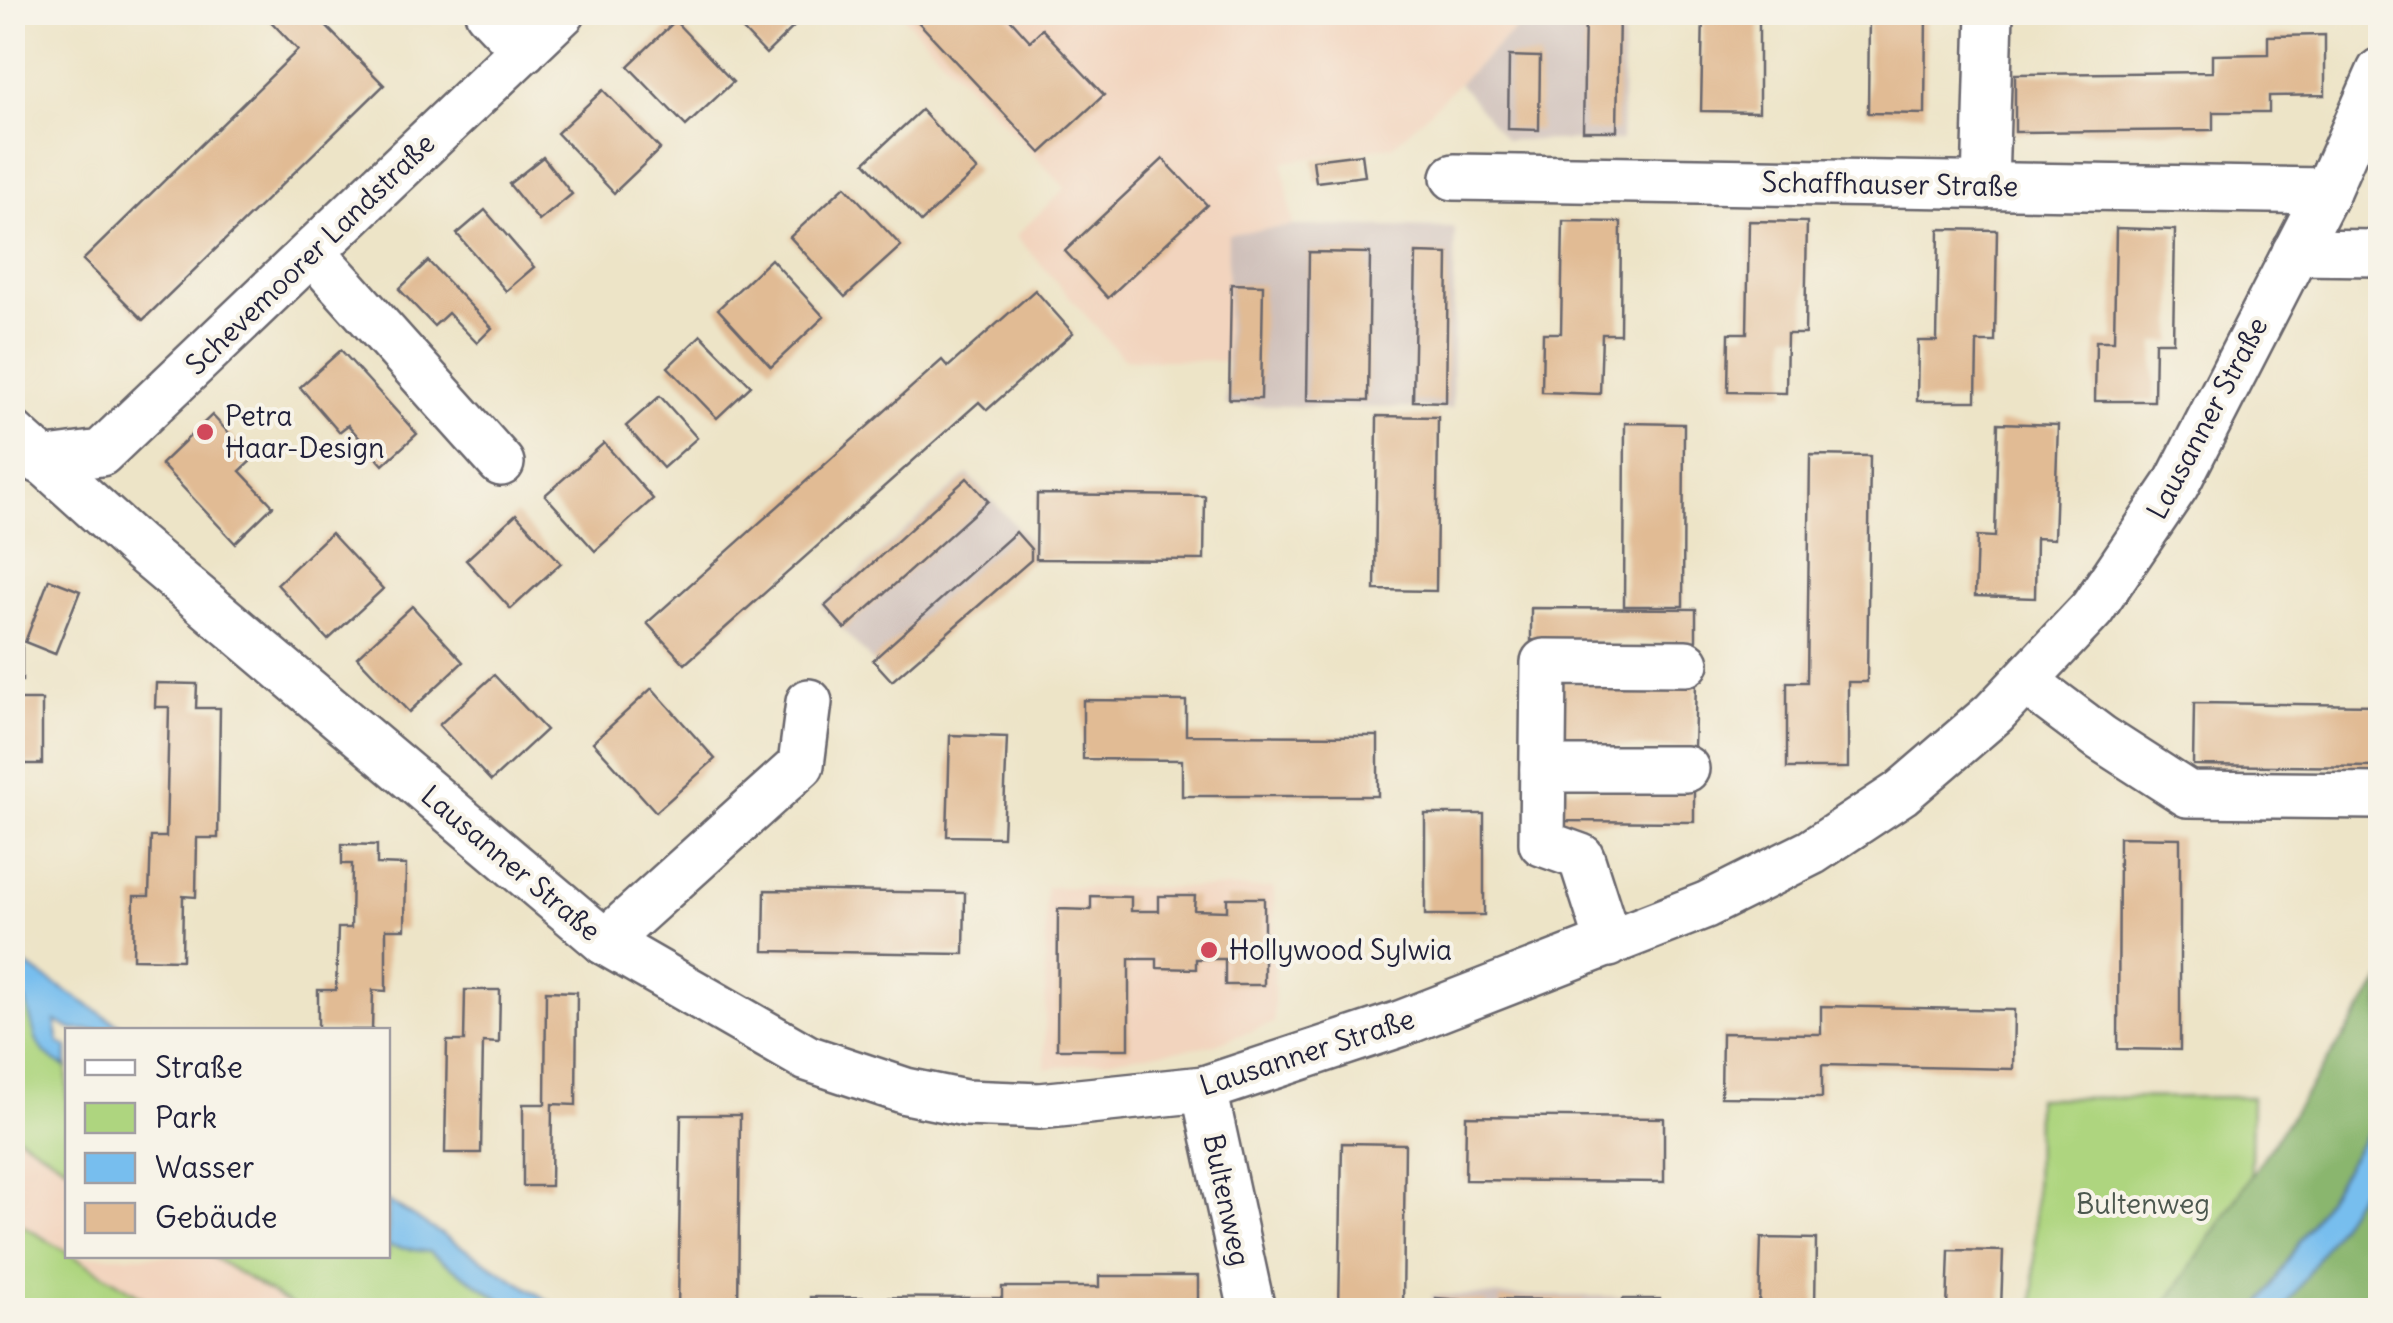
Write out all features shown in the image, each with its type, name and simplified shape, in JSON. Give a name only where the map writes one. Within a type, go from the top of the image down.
[{"type":"street","points":[[488,12],[524,50]]},
{"type":"street","name":"Schevemoorer Landstraße","points":[[26,447],[101,453],[563,12]]},
{"type":"street","points":[[1985,186],[1990,12]]},
{"type":"street","name":"Lausanner Straße","points":[[26,447],[606,942],[807,1058],[906,1091],[965,1103],[1040,1106],[1204,1089],[1400,1024],[1706,905],[1812,852],[1900,793],[1994,713],[2092,608],[2176,486],[2327,191],[2380,71]]},
{"type":"street","name":"Schaffhauser Straße","points":[[1454,177],[2327,191]]},
{"type":"street","points":[[312,252],[501,462]]},
{"type":"street","points":[[2295,252],[2380,253]]},
{"type":"street","points":[[1609,944],[1581,856],[1542,844],[1544,662],[1686,662]]},
{"type":"street","points":[[2024,681],[2100,738],[2188,794],[2380,796]]},
{"type":"street","points":[[606,942],[801,765],[809,702]]},
{"type":"street","points":[[1543,769],[1686,770]]},
{"type":"street","name":"Bultenweg","points":[[1204,1089],[1252,1310]]},
{"type":"shaded area","points":[[900,13],[1532,13],[1393,146],[1283,162],[1293,226],[1228,235],[1226,361],[1124,359],[1016,236],[1065,188]]},
{"type":"shaded area","points":[[1532,13],[1624,13],[1621,141],[1506,140],[1459,83]]},
{"type":"shaded area","points":[[1293,226],[1455,228],[1452,409],[1226,405],[1228,234]]},
{"type":"shaded area","points":[[968,474],[1033,545],[1032,562],[1022,565],[891,682],[821,606]]},
{"type":"shaded area","points":[[1046,887],[1274,888],[1274,1023],[1212,1045],[1045,1069]]},
{"type":"shaded area","points":[[12,1133],[65,1166],[65,1258],[214,1258],[300,1310],[13,1310]]},
{"type":"shaded area","points":[[1432,1295],[1663,1297],[1662,1310],[1432,1310]]},
{"type":"green space","points":[[2380,982],[2380,1113],[2257,1310],[2162,1310]]},
{"type":"green space","points":[[12,990],[23,999],[42,1049],[65,1066],[65,1166],[13,1133]]},
{"type":"green space","name":"Bultenweg","points":[[2252,1097],[2250,1234],[2200,1310],[2034,1310],[2036,1098]]},
{"type":"green space","points":[[2380,1161],[2380,1310],[2284,1310]]},
{"type":"green space","points":[[12,1219],[65,1251],[65,1258],[77,1258],[163,1310],[13,1310]]},
{"type":"green space","points":[[390,1246],[429,1252],[517,1310],[300,1310],[214,1258],[390,1258]]},
{"type":"water","points":[[13,957],[124,1028],[69,1028],[55,1021],[59,1043],[65,1046],[65,1066],[40,1047],[24,998],[13,990]]},
{"type":"water","points":[[2380,1113],[2380,1161],[2284,1310],[2257,1310]]},
{"type":"water","points":[[390,1202],[563,1310],[517,1310],[429,1252],[390,1246]]},
{"type":"building","points":[[262,12],[320,12],[316,16],[384,85],[143,320],[83,260],[298,50]]},
{"type":"building","points":[[726,12],[809,12],[766,54]]},
{"type":"building","points":[[909,12],[1004,12],[1030,41],[1042,29],[1104,95],[1041,153]]},
{"type":"building","points":[[1585,12],[1619,12],[1617,131],[1583,131]]},
{"type":"building","points":[[1703,12],[1759,12],[1759,112],[1701,111]]},
{"type":"building","points":[[1869,12],[1926,12],[1925,114],[1868,113]]},
{"type":"building","points":[[675,21],[733,82],[686,126],[628,66]]},
{"type":"building","points":[[2325,35],[2325,95],[2269,96],[2269,112],[2213,112],[2213,130],[2015,132],[2015,74],[2212,72],[2212,55],[2268,54],[2268,36]]},
{"type":"building","points":[[1509,56],[1540,57],[1539,130],[1508,129]]},
{"type":"building","points":[[603,90],[660,149],[614,193],[557,133]]},
{"type":"building","points":[[921,110],[977,170],[921,222],[865,162]]},
{"type":"building","points":[[1362,154],[1365,176],[1316,182],[1313,160]]},
{"type":"building","points":[[543,157],[572,194],[539,221],[509,184]]},
{"type":"building","points":[[1163,159],[1207,205],[1108,298],[1065,251]]},
{"type":"building","points":[[845,186],[901,246],[845,297],[790,237]]},
{"type":"building","points":[[485,210],[534,267],[506,291],[457,234]]},
{"type":"building","points":[[1563,221],[1621,222],[1620,334],[1602,334],[1600,394],[1542,392],[1543,333],[1561,333]]},
{"type":"building","points":[[1749,221],[1807,222],[1805,334],[1787,334],[1786,393],[1728,392],[1729,333],[1747,333]]},
{"type":"building","points":[[2116,228],[2175,230],[2173,342],[2155,342],[2154,401],[2095,401],[2096,341],[2114,341]]},
{"type":"building","points":[[1939,229],[1997,230],[1995,342],[1977,342],[1976,401],[1917,401],[1918,341],[1937,341]]},
{"type":"building","points":[[1309,252],[1370,253],[1368,401],[1307,400]]},
{"type":"building","points":[[1416,253],[1448,254],[1446,402],[1413,401]]},
{"type":"building","points":[[771,259],[824,317],[771,367],[718,309]]},
{"type":"building","points":[[428,261],[492,328],[477,343],[448,313],[434,326],[399,289]]},
{"type":"building","points":[[1231,284],[1263,285],[1261,399],[1229,399]]},
{"type":"building","points":[[1035,290],[1073,333],[987,410],[979,402],[685,664],[647,623],[942,360],[948,367]]},
{"type":"building","points":[[701,335],[751,386],[717,418],[668,367]]},
{"type":"building","points":[[341,350],[417,434],[383,465],[348,425],[339,432],[300,387]]},
{"type":"building","points":[[660,396],[697,438],[663,468],[626,426]]},
{"type":"building","points":[[212,415],[253,459],[240,471],[273,506],[235,543],[161,464]]},
{"type":"building","points":[[1377,416],[1438,417],[1436,591],[1375,590]]},
{"type":"building","points":[[1625,423],[1684,424],[1683,606],[1624,606]]},
{"type":"building","points":[[1998,423],[2058,425],[2054,539],[2036,538],[2035,598],[1975,596],[1977,536],[1995,537]]},
{"type":"building","points":[[604,443],[653,499],[595,551],[545,495]]},
{"type":"building","points":[[1810,455],[1870,456],[1867,682],[1848,682],[1848,768],[1787,768],[1787,682],[1807,682]]},
{"type":"building","points":[[967,478],[988,501],[845,629],[825,606]]},
{"type":"building","points":[[1037,494],[1205,496],[1204,560],[1036,559]]},
{"type":"building","points":[[516,514],[561,563],[511,609],[466,560]]},
{"type":"building","points":[[1016,532],[1031,549],[1031,560],[892,681],[873,660]]},
{"type":"building","points":[[331,533],[383,589],[328,640],[277,584]]},
{"type":"building","points":[[49,579],[80,591],[55,654],[25,642]]},
{"type":"building","points":[[412,606],[463,662],[409,712],[357,657]]},
{"type":"building","points":[[1531,608],[1696,609],[1696,641],[1531,640]]},
{"type":"building","points":[[12,646],[22,646],[22,681],[12,681]]},
{"type":"building","points":[[494,675],[546,730],[491,781],[439,725]]},
{"type":"building","points":[[1562,682],[1696,684],[1694,748],[1560,745]]},
{"type":"building","points":[[156,683],[197,684],[196,708],[220,708],[218,838],[197,838],[196,897],[183,896],[182,960],[133,959],[134,896],[149,896],[151,837],[166,837],[169,707],[155,707]]},
{"type":"building","points":[[652,688],[715,759],[656,812],[593,742]]},
{"type":"building","points":[[12,700],[42,700],[42,764],[20,764],[19,857],[12,857]]},
{"type":"building","points":[[1083,700],[1186,701],[1186,735],[1378,736],[1378,796],[1182,796],[1182,760],[1083,759]]},
{"type":"building","points":[[2194,703],[2380,705],[2380,767],[2193,765]]},
{"type":"building","points":[[950,735],[1007,737],[1003,837],[947,836]]},
{"type":"building","points":[[1560,789],[1694,790],[1694,822],[1560,821]]},
{"type":"building","points":[[1425,814],[1484,814],[1484,915],[1425,915]]},
{"type":"building","points":[[2119,837],[2180,838],[2180,1050],[2118,1049]]},
{"type":"building","points":[[342,844],[377,845],[377,864],[406,865],[405,929],[386,929],[386,991],[373,990],[372,1028],[318,1028],[318,990],[336,990],[338,928],[351,928],[352,864],[342,864]]},
{"type":"building","points":[[765,890],[965,893],[964,954],[764,951]]},
{"type":"building","points":[[1091,896],[1131,897],[1131,911],[1159,911],[1159,896],[1195,896],[1194,910],[1227,911],[1227,898],[1264,898],[1264,985],[1225,985],[1225,959],[1196,959],[1196,969],[1157,968],[1157,959],[1129,959],[1129,1049],[1057,1049],[1058,909],[1091,910]]},
{"type":"building","points":[[465,990],[500,990],[499,1043],[483,1042],[481,1153],[445,1153],[447,1041],[464,1041]]},
{"type":"building","points":[[546,991],[577,992],[576,1105],[552,1104],[551,1186],[523,1186],[523,1104],[545,1104]]},
{"type":"building","points":[[1821,1006],[2014,1010],[2013,1069],[1822,1065],[1822,1098],[1721,1097],[1722,1033],[1821,1034]]},
{"type":"building","points":[[681,1115],[740,1115],[738,1310],[678,1310]]},
{"type":"building","points":[[1466,1116],[1664,1118],[1664,1182],[1465,1180]]},
{"type":"building","points":[[1342,1143],[1405,1144],[1403,1310],[1339,1310]]},
{"type":"building","points":[[1761,1238],[1816,1239],[1815,1308],[1750,1310],[1750,1306],[1759,1307]]},
{"type":"building","points":[[1949,1250],[2003,1251],[2001,1310],[1947,1310]]},
{"type":"building","points":[[1099,1276],[1198,1276],[1198,1310],[810,1310],[810,1297],[1002,1298],[1002,1287],[1099,1287]]},
{"type":"building","points":[[1436,1298],[1486,1302],[1486,1310],[1436,1310]]},
{"type":"building","points":[[1500,1299],[1583,1300],[1583,1310],[1500,1310]]},
{"type":"building","points":[[1623,1299],[1660,1299],[1660,1310],[1623,1310]]},
{"type":"place","name":"Petra Haar-Design","points":[[205,432]]},
{"type":"place","name":"Hollywood Sylwia","points":[[1209,950]]}]
